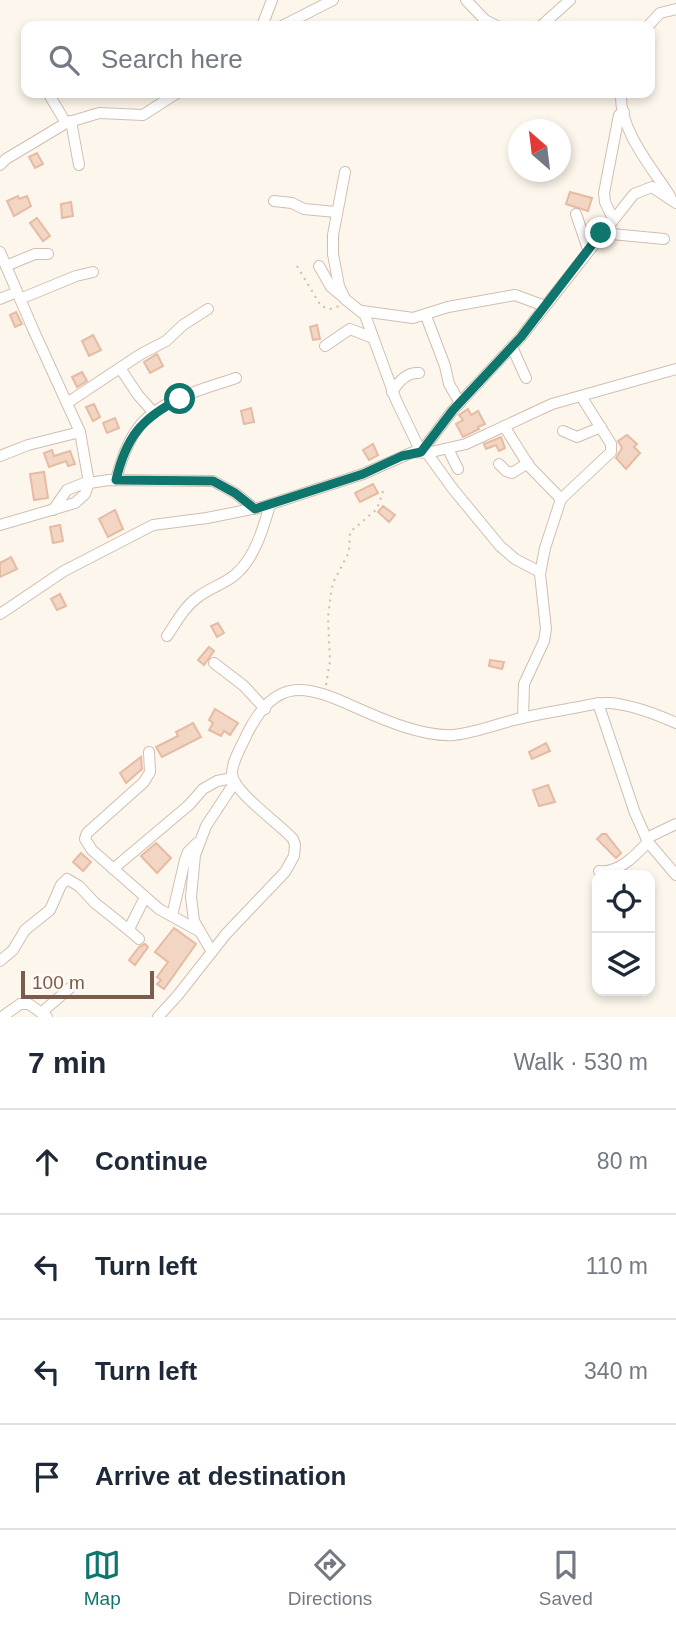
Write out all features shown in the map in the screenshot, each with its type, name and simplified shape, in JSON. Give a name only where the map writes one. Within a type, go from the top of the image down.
[{"type":"street","points":[[264,21],[272,0]]},
{"type":"street","points":[[292,21],[333,0]]},
{"type":"street","points":[[467,0],[487,21]]},
{"type":"street","points":[[547,21],[570,0]]},
{"type":"street","points":[[653,21],[660,13],[676,9]]},
{"type":"street","points":[[51,98],[68,122],[79,165]]},
{"type":"street","points":[[0,165],[68,122],[99,113],[143,115],[169,98]]},
{"type":"street","points":[[622,98],[624,112],[642,153],[674,201]]},
{"type":"street","points":[[613,219],[604,193],[619,115],[624,112]]},
{"type":"street","points":[[345,173],[336,212],[333,254],[337,277],[347,301]]},
{"type":"street","points":[[424,452],[460,403],[512,347],[634,194],[652,187],[674,201]]},
{"type":"street","points":[[274,201],[292,203],[304,209],[336,212]]},
{"type":"street","points":[[589,249],[578,219],[602,232],[664,239]]},
{"type":"street","points":[[0,252],[80,432],[89,482],[80,500],[0,525]]},
{"type":"street","points":[[6,266],[35,254],[48,254]]},
{"type":"street","points":[[320,266],[331,287],[362,311],[413,318],[448,307],[509,295],[545,306]]},
{"type":"street","points":[[0,299],[93,272]]},
{"type":"street","points":[[68,403],[141,354],[166,341],[183,325],[208,309]]},
{"type":"street","points":[[362,311],[392,392],[424,452],[500,546],[515,559],[540,572]]},
{"type":"street","points":[[426,316],[449,384],[460,403]]},
{"type":"street","points":[[325,346],[350,329],[373,338]]},
{"type":"street","points":[[512,347],[526,378]]},
{"type":"street","points":[[120,368],[154,413]]},
{"type":"street","points":[[0,614],[64,571],[153,525],[207,519],[270,505],[363,474],[413,452],[448,449],[466,444],[552,404],[676,369]]},
{"type":"street","points":[[392,392],[397,383],[419,373]]},
{"type":"street","points":[[116,480],[132,438],[147,418],[180,399],[236,378]]},
{"type":"street","points":[[523,717],[524,684],[544,641],[546,629],[540,572],[542,558],[561,499],[611,452],[611,444],[581,396]]},
{"type":"street","points":[[504,426],[528,463],[561,499]]},
{"type":"street","points":[[563,430],[577,437],[601,427]]},
{"type":"street","points":[[0,456],[28,445],[80,432]]},
{"type":"street","points":[[448,449],[458,469]]},
{"type":"street","points":[[499,464],[512,473],[528,463]]},
{"type":"street","points":[[89,482],[213,481],[235,493],[255,509]]},
{"type":"street","points":[[167,636],[189,604],[235,576],[245,564],[261,535],[270,505]]},
{"type":"street","points":[[214,663],[244,686],[265,709]]},
{"type":"street","points":[[212,952],[194,920],[191,897],[195,855],[199,842],[234,780],[234,761],[254,723],[277,697],[287,692],[306,689],[324,693],[409,728],[447,734],[483,729],[523,717],[598,703],[632,708],[676,723]]},
{"type":"street","points":[[598,703],[608,727],[619,770],[648,840],[676,874]]},
{"type":"street","points":[[149,752],[150,772],[144,782],[87,833],[85,839],[92,850],[145,897],[199,931]]},
{"type":"street","points":[[113,869],[204,789],[217,781],[234,780]]},
{"type":"street","points":[[158,1017],[226,934],[285,872],[295,851],[293,839],[256,805],[234,780]]},
{"type":"street","points":[[613,870],[648,840],[676,824]]},
{"type":"street","points":[[172,916],[185,860],[192,847],[199,842]]},
{"type":"street","points":[[0,961],[13,950],[25,930],[50,910],[61,885],[67,879],[79,886],[95,903],[135,935],[131,925],[145,897]]},
{"type":"street","points":[[2,1017],[20,1004],[29,1004],[44,1015],[70,988]]},
{"type":"path","points":[[297,266],[321,306],[330,309],[347,301]]},
{"type":"path","points":[[324,693],[330,661],[328,617],[333,583],[349,552],[350,532],[377,509],[383,491]]},
{"type":"building","points":[[37,153],[43,164],[35,168],[29,157]]},
{"type":"building","points":[[570,192],[592,198],[588,211],[566,204]]},
{"type":"building","points":[[18,196],[19,199],[27,196],[31,206],[14,216],[7,201]]},
{"type":"building","points":[[71,202],[73,216],[62,218],[61,204]]},
{"type":"building","points":[[37,218],[50,236],[43,241],[30,223]]},
{"type":"building","points":[[16,312],[22,324],[15,327],[10,315]]},
{"type":"building","points":[[317,325],[320,339],[313,340],[310,327]]},
{"type":"building","points":[[93,335],[101,350],[89,356],[82,341]]},
{"type":"building","points":[[157,354],[163,366],[150,373],[144,362]]},
{"type":"building","points":[[82,372],[87,381],[77,387],[72,377]]},
{"type":"building","points":[[94,404],[100,417],[93,421],[86,407]]},
{"type":"building","points":[[251,408],[254,422],[244,424],[241,411]]},
{"type":"building","points":[[468,409],[471,415],[478,411],[485,424],[463,437],[456,424],[463,420],[459,415]]},
{"type":"building","points":[[115,418],[119,428],[107,433],[103,423]]},
{"type":"building","points":[[627,435],[637,444],[634,447],[640,453],[626,469],[616,458],[622,448],[618,441]]},
{"type":"building","points":[[501,437],[505,448],[499,451],[496,445],[486,449],[484,444]]},
{"type":"building","points":[[373,444],[378,455],[369,460],[363,450]]},
{"type":"building","points":[[52,450],[54,456],[70,451],[75,464],[68,466],[66,461],[49,467],[44,453]]},
{"type":"building","points":[[44,472],[48,498],[34,500],[30,474]]},
{"type":"building","points":[[373,484],[378,493],[360,502],[355,493]]},
{"type":"building","points":[[383,506],[395,515],[389,522],[378,512]]},
{"type":"building","points":[[115,510],[123,529],[108,537],[99,519]]},
{"type":"building","points":[[60,525],[63,541],[53,543],[50,527]]},
{"type":"building","points":[[11,557],[17,569],[0,577],[0,563]]},
{"type":"building","points":[[60,594],[66,606],[57,610],[51,599]]},
{"type":"building","points":[[218,623],[224,633],[217,637],[211,626]]},
{"type":"building","points":[[209,647],[214,651],[204,665],[198,660]]},
{"type":"building","points":[[490,660],[504,662],[502,669],[489,666]]},
{"type":"building","points":[[215,709],[238,723],[230,735],[224,731],[221,736],[209,730],[213,723],[209,720]]},
{"type":"building","points":[[193,723],[201,737],[162,757],[156,747],[178,736],[176,732]]},
{"type":"building","points":[[546,743],[550,751],[532,759],[529,752]]},
{"type":"building","points":[[141,757],[142,769],[126,783],[120,773]]},
{"type":"building","points":[[548,785],[555,802],[539,806],[533,790]]},
{"type":"building","points":[[606,834],[621,853],[616,858],[597,839]]},
{"type":"building","points":[[156,843],[171,858],[157,873],[141,856]]},
{"type":"building","points":[[81,853],[91,862],[83,871],[73,862]]},
{"type":"building","points":[[174,928],[196,944],[164,989],[157,984],[161,980],[157,977],[168,962],[155,952]]},
{"type":"building","points":[[145,944],[148,947],[135,965],[129,960],[139,947]]},
{"type":"route","points":[[180,399],[147,418],[139,427],[121,463],[116,480],[213,481],[222,484],[255,509],[363,474],[413,452],[421,452],[453,410],[521,337],[601,233]]}]
